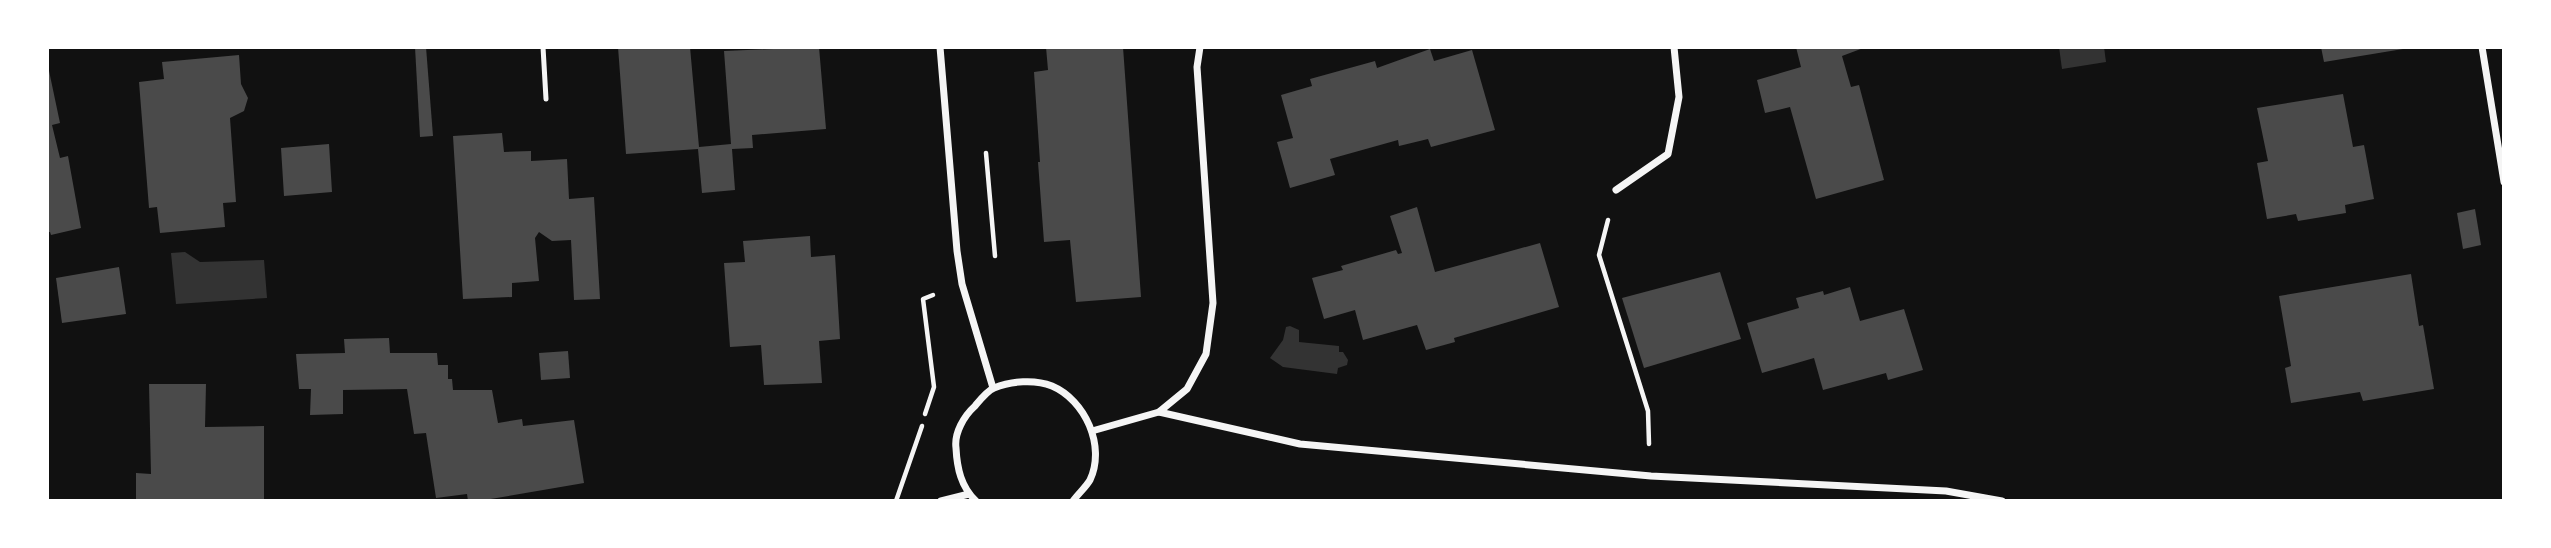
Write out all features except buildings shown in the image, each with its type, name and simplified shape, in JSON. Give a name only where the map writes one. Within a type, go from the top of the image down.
[{"type":"street","points":[[940,47],[961,284],[993,388]]},
{"type":"street","points":[[1092,431],[1159,412],[1187,389],[1206,354],[1213,303],[1196,67],[1200,47]]},
{"type":"street","points":[[1616,190],[1668,154],[1679,97],[1674,47]]},
{"type":"street","points":[[2482,47],[2504,182]]},
{"type":"street","points":[[976,501],[969,494],[958,471],[955,443],[965,415],[993,388],[1023,381],[1051,386],[1075,402],[1092,431],[1096,456],[1090,480],[1073,501]]},
{"type":"street","points":[[1159,412],[1300,444],[1651,476],[1946,491],[2002,501]]},
{"type":"street","points":[[941,501],[969,494]]},
{"type":"lane","points":[[543,47],[546,99]]},
{"type":"path","points":[[1616,190],[1599,255],[1648,411],[1651,476]]},
{"type":"path","points":[[897,501],[934,387],[923,299],[961,284]]},
{"type":"shaded area","points":[[2059,47],[2104,47],[2106,62],[2062,69]]},
{"type":"shaded area","points":[[185,252],[200,262],[264,260],[267,298],[176,304],[171,253]]},
{"type":"shaded area","points":[[1286,327],[1299,330],[1299,342],[1339,346],[1339,352],[1343,352],[1348,360],[1347,365],[1338,368],[1337,374],[1283,367],[1270,358],[1283,340]]}]
